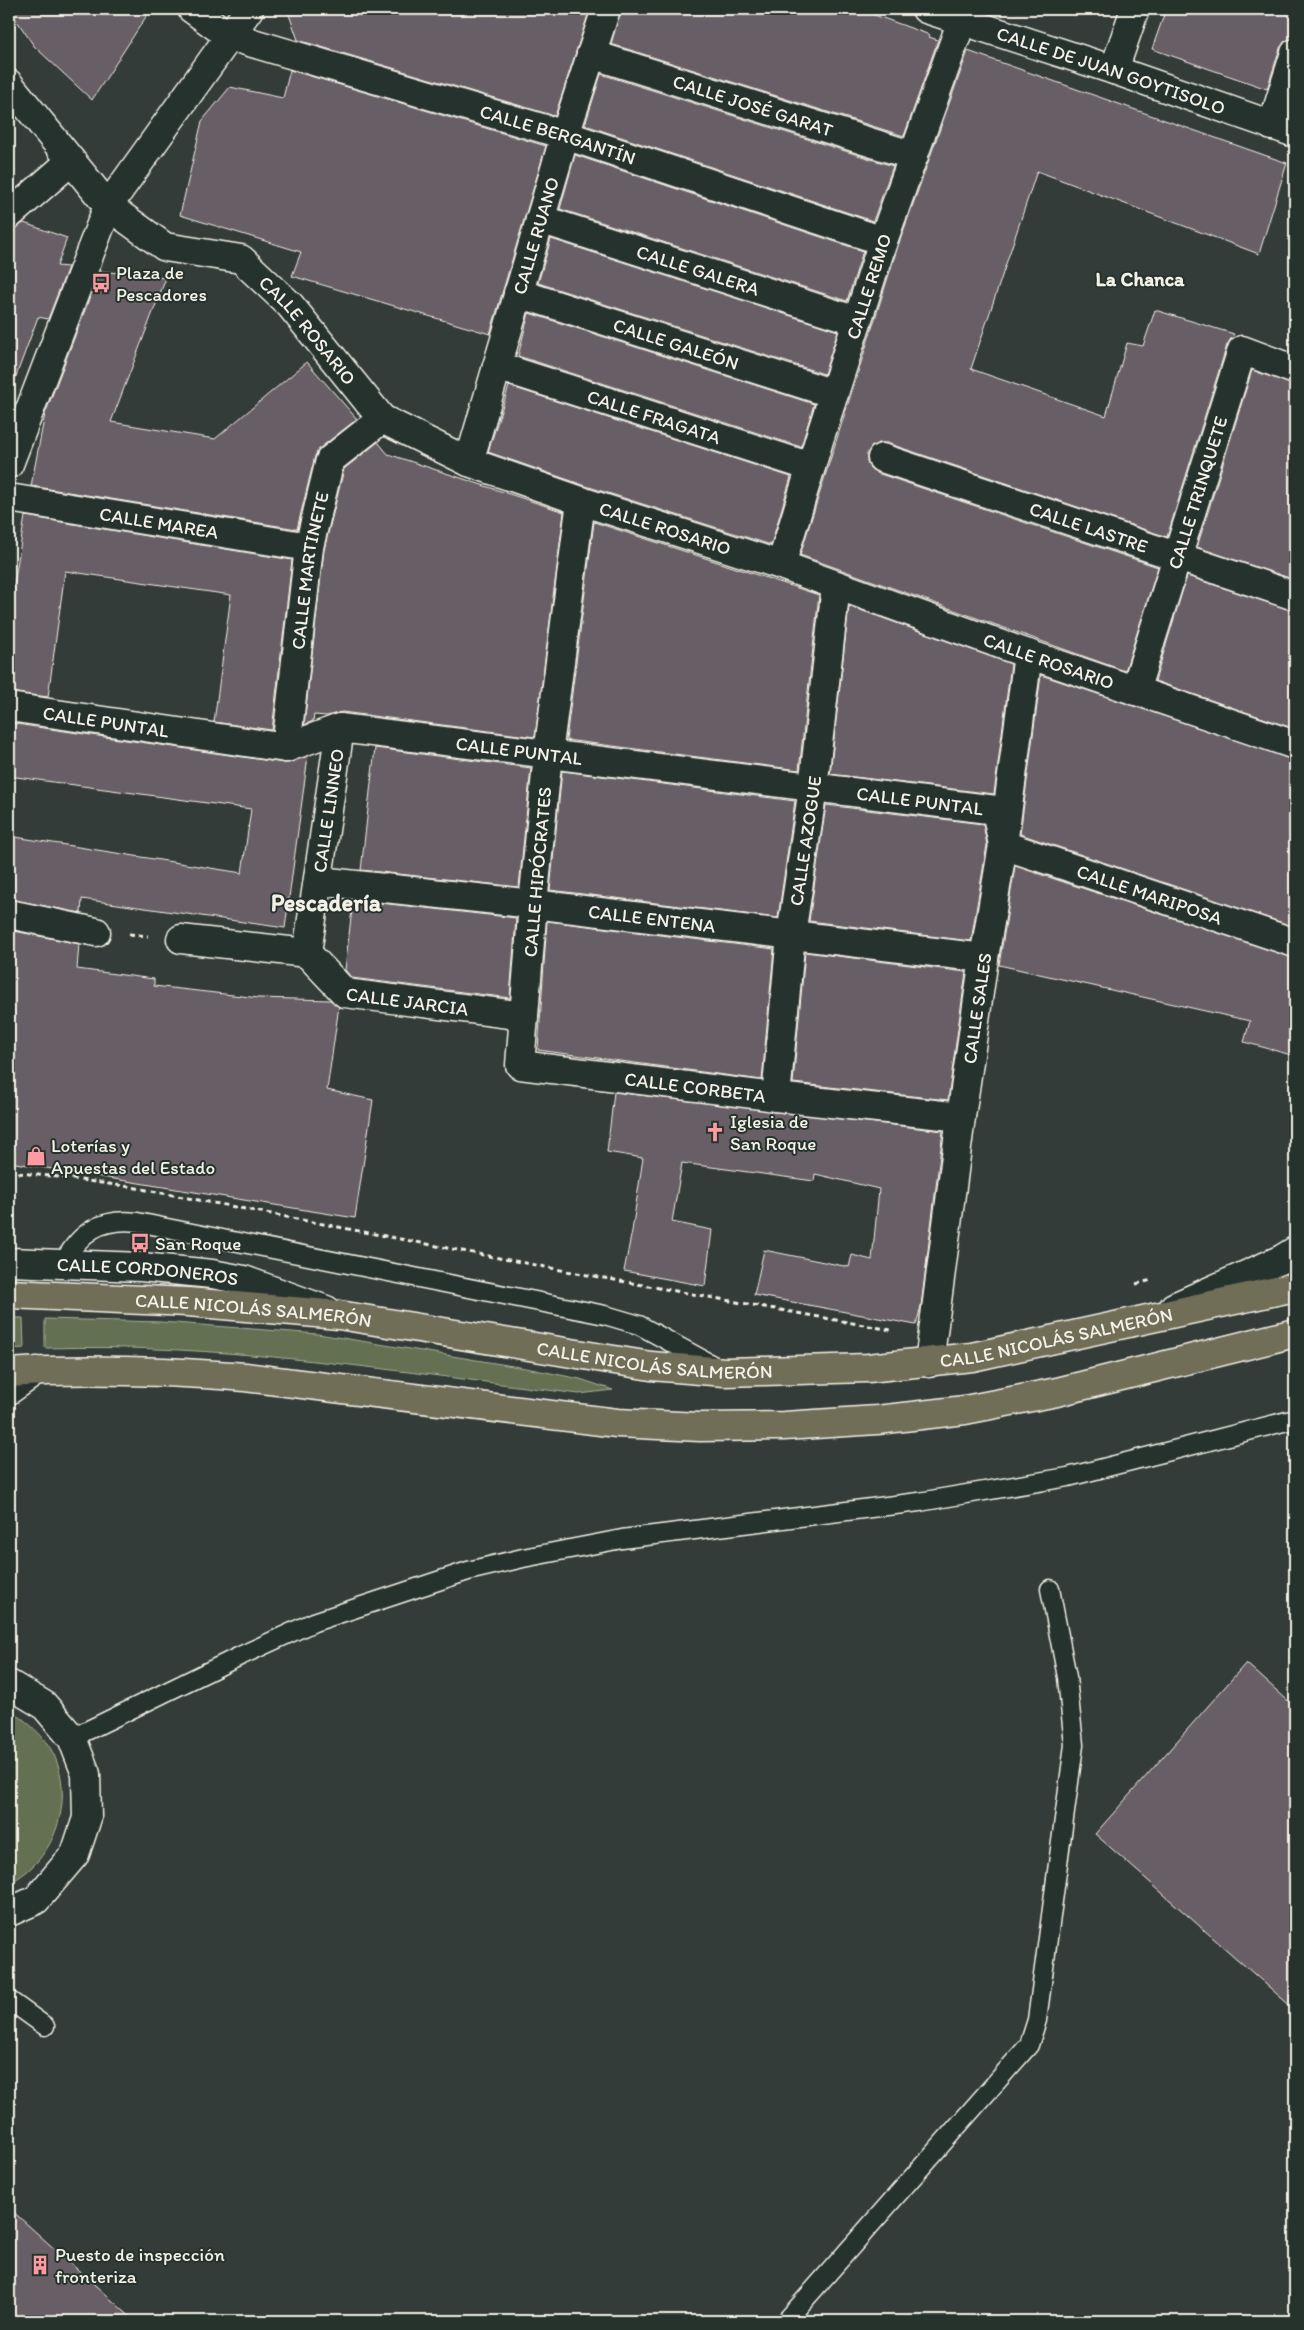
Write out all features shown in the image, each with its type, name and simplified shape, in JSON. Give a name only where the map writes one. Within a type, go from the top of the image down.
[{"type":"highway","name":"CALLE NICOLÁS SALMERÓN","points":[[9,1294],[188,1302],[339,1315],[651,1366],[725,1372],[868,1368],[972,1357],[1151,1316],[1295,1287]]},
{"type":"highway","points":[[9,1373],[103,1369],[227,1376],[617,1423],[700,1427],[784,1426],[877,1420],[965,1410],[1057,1392],[1295,1333]]},
{"type":"street","name":"CALLE BERGANTÍN","points":[[192,9],[229,36],[565,135],[883,242]]},
{"type":"street","points":[[9,464],[108,206],[249,9]]},
{"type":"street","name":"CALLE RUANO","points":[[469,462],[565,135],[606,9]]},
{"type":"street","name":"CALLE DE JUAN GOYTISOLO","points":[[926,9],[964,15],[1284,129]]},
{"type":"street","points":[[1114,70],[1135,9]]},
{"type":"street","name":"CALLE REMO","points":[[781,565],[883,242],[964,15]]},
{"type":"street","points":[[1284,129],[1295,53]]},
{"type":"street","name":"CALLE JOSÉ GARAT","points":[[591,54],[914,156]]},
{"type":"street","name":"CALLE ROSARIO","points":[[9,84],[108,206],[166,247],[241,259],[290,305],[382,419],[469,462],[581,501],[781,565],[1028,654],[1295,745]]},
{"type":"street","points":[[9,215],[71,161]]},
{"type":"street","name":"CALLE GALERA","points":[[540,219],[857,321]]},
{"type":"street","name":"CALLE GALEÓN","points":[[518,293],[834,394]]},
{"type":"street","name":"CALLE TRINQUETE","points":[[1135,691],[1242,350],[1295,370]]},
{"type":"street","name":"CALLE FRAGATA","points":[[497,366],[811,467]]},
{"type":"street","name":"CALLE MARTINETE","points":[[286,748],[309,547],[330,460],[382,419]]},
{"type":"street","name":"CALLE LASTRE","points":[[882,458],[1295,596]]},
{"type":"street","name":"CALLE MAREA","points":[[9,498],[309,547]]},
{"type":"street","name":"CALLE HIPÓCRATES","points":[[520,1065],[548,754],[581,501]]},
{"type":"street","name":"CALLE AZOGUE","points":[[776,1097],[791,936],[813,788],[836,586]]},
{"type":"street","name":"CALLE SALES","points":[[929,1363],[960,1117],[1003,845],[1028,654]]},
{"type":"street","name":"CALLE PUNTAL","points":[[9,707],[286,748],[340,728],[996,810],[1003,845]]},
{"type":"street","name":"CALLE LINNEO","points":[[307,953],[340,728]]},
{"type":"street","name":"CALLE MARIPOSA","points":[[1003,845],[1295,943]]},
{"type":"street","name":"CALLE ENTENA","points":[[319,881],[533,904],[984,958]]},
{"type":"street","points":[[9,914],[96,932]]},
{"type":"street","points":[[181,939],[307,953]]},
{"type":"street","name":"CALLE JARCIA","points":[[307,953],[345,993],[524,1016]]},
{"type":"street","name":"CALLE CORBETA","points":[[520,1065],[776,1097],[960,1117]]},
{"type":"street","points":[[1151,1316],[1257,1271],[1295,1251]]},
{"type":"street","name":"CALLE CORDONEROS","points":[[9,1262],[168,1269],[244,1280],[339,1315]]},
{"type":"street","points":[[9,1390],[36,1371]]},
{"type":"street","points":[[9,1684],[44,1704],[72,1738],[86,1774],[87,1818],[75,1854],[36,1900],[9,1912]]},
{"type":"lane","points":[[63,1264],[71,1248],[81,1236],[92,1229],[118,1220],[137,1222],[605,1315],[639,1325],[677,1344],[725,1372]]},
{"type":"lane","points":[[72,1738],[314,1622],[468,1571],[622,1538],[919,1502],[1068,1477],[1295,1419]]},
{"type":"lane","points":[[786,2321],[1029,2045],[1037,2020],[1074,1745],[1067,1677],[1050,1589]]},
{"type":"lane","points":[[9,2000],[45,2026]]},
{"type":"path","points":[[96,932],[181,939]]},
{"type":"path","points":[[9,1172],[131,1187],[582,1274],[900,1331]]},
{"type":"path","points":[[1133,1285],[1160,1278]]},
{"type":"green space","points":[[9,1318],[23,1318],[24,1348],[9,1349]]},
{"type":"green space","points":[[45,1319],[161,1322],[318,1334],[531,1369],[580,1379],[613,1390],[579,1394],[379,1368],[179,1350],[45,1348]]},
{"type":"green space","points":[[9,1709],[34,1729],[50,1747],[60,1773],[62,1791],[61,1810],[57,1828],[49,1845],[25,1873],[9,1883]]},
{"type":"building","points":[[9,9],[151,9],[92,100],[34,46]]},
{"type":"building","points":[[287,9],[590,9],[555,116],[298,40]]},
{"type":"building","points":[[621,9],[858,9],[930,35],[929,37],[938,40],[904,136],[611,44]]},
{"type":"building","points":[[1166,9],[1295,9],[1295,38],[1285,41],[1280,48],[1267,89],[1152,49]]},
{"type":"building","points":[[968,51],[1287,163],[1259,254],[1037,171],[971,369],[1106,416],[1127,343],[1143,346],[1155,310],[1234,334],[1227,345],[1167,537],[887,443],[879,443],[872,446],[867,454],[870,468],[877,473],[1158,567],[1125,671],[800,555],[898,246]]},
{"type":"building","points":[[290,70],[546,146],[490,334],[292,276],[301,252],[180,215],[202,121],[230,87],[283,98]]},
{"type":"building","points":[[601,74],[893,166],[873,221],[585,125]]},
{"type":"building","points":[[575,155],[863,251],[847,301],[560,209]]},
{"type":"building","points":[[24,223],[67,238],[57,266],[68,267],[48,319],[38,317],[12,387],[9,386],[9,230]]},
{"type":"building","points":[[551,239],[838,331],[824,374],[538,283]]},
{"type":"building","points":[[100,271],[166,278],[111,422],[215,439],[307,362],[357,419],[320,448],[315,456],[297,529],[31,486],[45,414]]},
{"type":"building","points":[[529,313],[814,404],[801,447],[518,356]]},
{"type":"building","points":[[1252,370],[1295,385],[1295,580],[1197,547]]},
{"type":"building","points":[[509,386],[791,477],[771,545],[586,486],[488,452]]},
{"type":"building","points":[[378,442],[388,454],[564,512],[535,737],[342,712],[327,716],[314,715],[313,721],[304,725],[324,550],[344,469]]},
{"type":"building","points":[[25,516],[292,560],[272,730],[214,722],[231,595],[65,571],[48,697],[9,692],[9,616]]},
{"type":"building","points":[[594,522],[819,595],[799,770],[566,740]]},
{"type":"building","points":[[1187,576],[1295,611],[1295,729],[1155,681]]},
{"type":"building","points":[[849,606],[1011,664],[994,794],[830,774]]},
{"type":"building","points":[[1041,675],[1295,760],[1295,927],[1020,834]]},
{"type":"building","points":[[9,723],[284,763],[308,756],[285,928],[82,899],[81,913],[9,899],[9,836],[242,873],[251,809],[9,776]]},
{"type":"building","points":[[375,748],[531,768],[519,887],[361,870]]},
{"type":"building","points":[[562,771],[795,801],[778,918],[550,890]]},
{"type":"building","points":[[826,805],[983,824],[987,845],[971,941],[809,921]]},
{"type":"building","points":[[1015,866],[1295,958],[1295,1056],[1244,1042],[1250,1021],[999,965]]},
{"type":"building","points":[[353,900],[516,918],[510,998],[352,978],[345,970]]},
{"type":"building","points":[[547,921],[774,949],[762,1080],[538,1050]]},
{"type":"building","points":[[9,930],[79,944],[77,969],[154,979],[154,986],[259,998],[330,1000],[339,1006],[327,1090],[373,1100],[355,1218],[9,1162]]},
{"type":"building","points":[[805,952],[966,972],[948,1100],[793,1083]]},
{"type":"building","points":[[614,1092],[943,1131],[921,1306],[916,1325],[754,1295],[764,1250],[849,1267],[852,1255],[872,1260],[879,1189],[815,1174],[814,1181],[682,1163],[672,1222],[712,1230],[705,1286],[624,1271],[643,1158],[607,1152]]},
{"type":"building","points":[[1246,1663],[1295,1707],[1295,2010],[1095,1834]]},
{"type":"building","name":"Puesto de inspección fronteriza","points":[[9,2208],[135,2321],[9,2321]]},
{"type":"place","name":"Plaza de Pescadores","points":[[101,283]]},
{"type":"place","name":"Iglesia de San Roque","points":[[715,1132]]},
{"type":"place","name":"Loterías y Apuestas del Estado","points":[[36,1156]]},
{"type":"place","name":"San Roque","points":[[140,1243]]},
{"type":"place","name":"Puesto de inspección fronteriza","points":[[40,2265]]},
{"type":"district","name":"La Chanca","points":[[1140,279]]},
{"type":"district","name":"Pescadería","points":[[326,903]]}]
